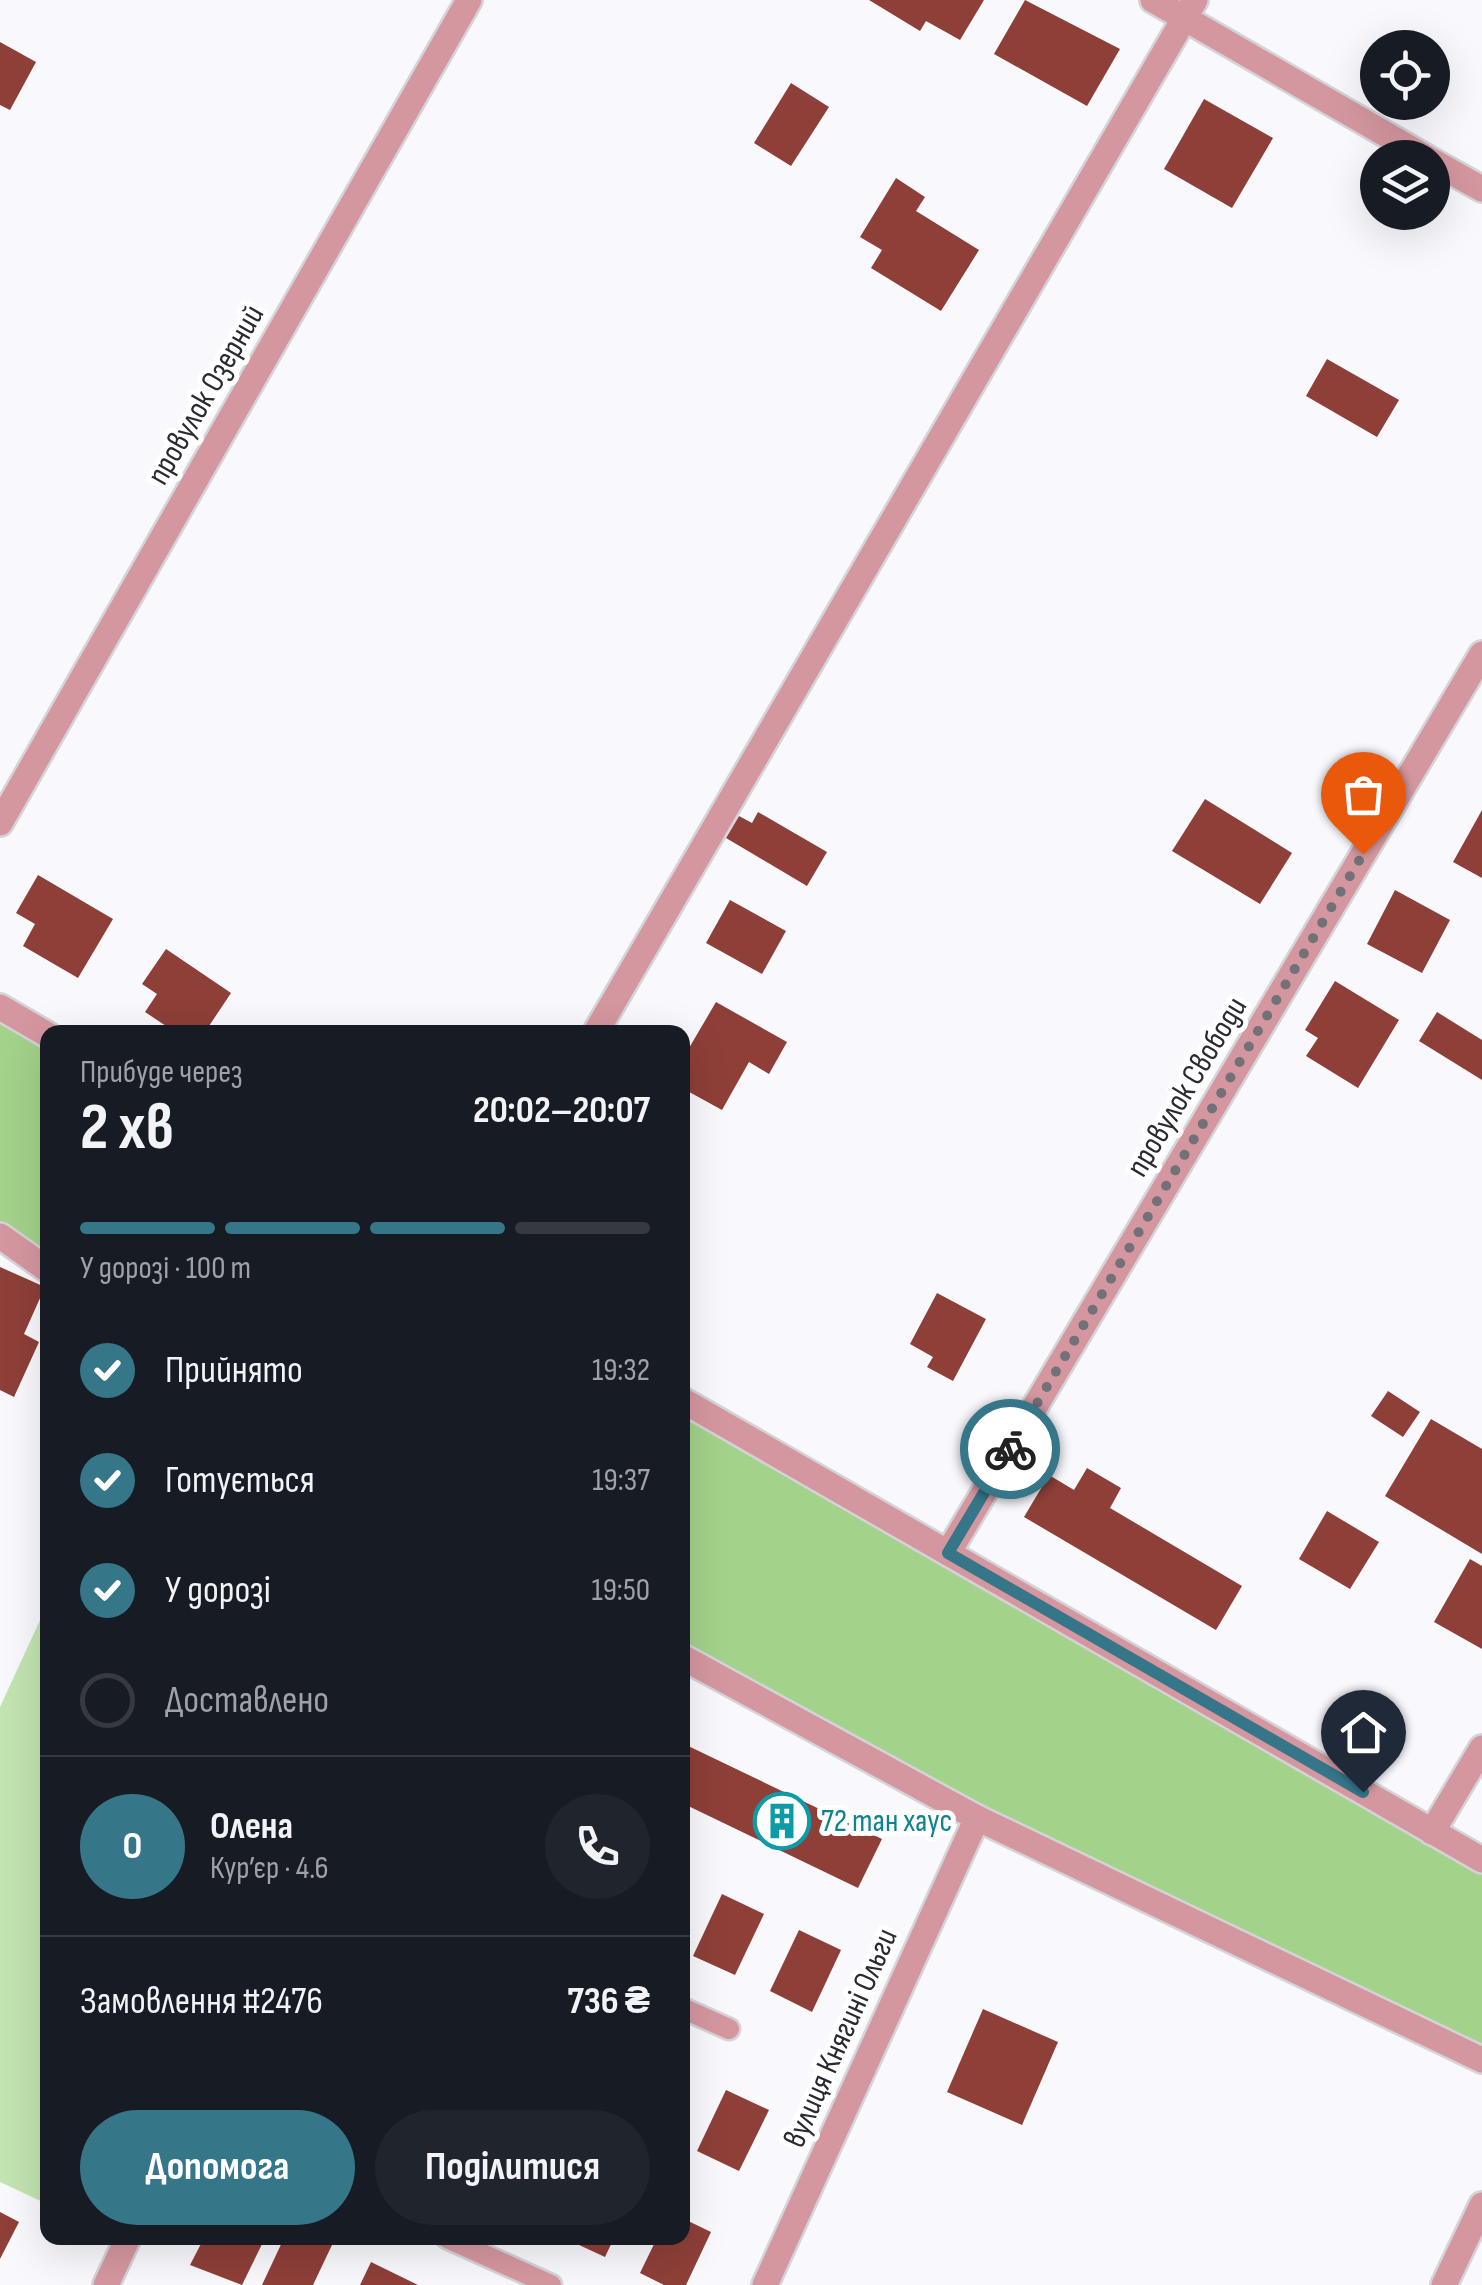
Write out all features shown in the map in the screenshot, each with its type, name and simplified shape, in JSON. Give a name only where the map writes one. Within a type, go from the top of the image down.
[{"type":"street","name":"провулок Озерний","points":[[0,823],[469,0]]},
{"type":"street","points":[[1153,0],[1189,9],[1399,140]]},
{"type":"street","points":[[600,1025],[1189,9]]},
{"type":"street","points":[[1450,171],[1482,189]]},
{"type":"street","name":"провулок Свободи","points":[[948,1553],[1482,654]]},
{"type":"street","points":[[0,1007],[40,1030]]},
{"type":"street","points":[[0,1236],[40,1264]]},
{"type":"street","points":[[690,1405],[1482,1860]]},
{"type":"street","points":[[690,1661],[977,1818],[1482,2060]]},
{"type":"street","points":[[1432,1832],[1482,1748]]},
{"type":"street","points":[[765,2285],[977,1818]]},
{"type":"street","points":[[1444,2285],[1482,2205]]},
{"type":"street","points":[[106,2285],[125,2245]]},
{"type":"lane","points":[[690,2012],[729,2029]]},
{"type":"lane","points":[[462,2245],[551,2285]]},
{"type":"green space","points":[[0,1007],[40,1031],[40,1265],[0,1236]]},
{"type":"green space","points":[[690,1405],[1482,1860],[1482,2060],[690,1661]]},
{"type":"green space","points":[[40,1620],[40,2200],[0,2182],[0,1707]]},
{"type":"building","points":[[869,0],[984,0],[960,40],[926,21],[920,31]]},
{"type":"building","points":[[1025,0],[1120,49],[1087,106],[994,54]]},
{"type":"building","points":[[0,42],[36,62],[10,110],[0,105]]},
{"type":"building","points":[[791,83],[829,107],[791,166],[754,143]]},
{"type":"building","points":[[1204,99],[1273,138],[1232,208],[1164,169]]},
{"type":"building","points":[[896,178],[925,197],[916,211],[979,250],[941,311],[871,268],[882,250],[860,237]]},
{"type":"building","points":[[1327,359],[1399,400],[1377,437],[1306,396]]},
{"type":"building","points":[[1205,799],[1292,853],[1260,904],[1172,851]]},
{"type":"building","points":[[1482,810],[1482,878],[1453,862]]},
{"type":"building","points":[[758,812],[827,852],[807,886],[726,838],[739,816],[752,823]]},
{"type":"building","points":[[38,875],[113,919],[78,978],[23,946],[35,924],[16,913]]},
{"type":"building","points":[[1395,890],[1450,920],[1422,973],[1367,944]]},
{"type":"building","points":[[730,900],[786,931],[762,974],[706,943]]},
{"type":"building","points":[[166,949],[231,993],[210,1025],[164,1025],[145,1012],[157,994],[142,984]]},
{"type":"building","points":[[1335,981],[1399,1020],[1358,1088],[1306,1056],[1318,1038],[1305,1030]]},
{"type":"building","points":[[716,1002],[787,1042],[769,1074],[749,1062],[722,1110],[690,1092],[690,1046]]},
{"type":"building","points":[[1437,1012],[1482,1040],[1482,1080],[1419,1041]]},
{"type":"building","points":[[0,1267],[40,1285],[40,1298],[24,1334],[39,1342],[14,1397],[0,1390]]},
{"type":"building","points":[[937,1293],[986,1319],[953,1381],[927,1367],[933,1357],[910,1344]]},
{"type":"building","points":[[1388,1391],[1420,1412],[1403,1437],[1371,1416]]},
{"type":"building","points":[[1431,1419],[1482,1449],[1482,1554],[1385,1496]]},
{"type":"building","points":[[1087,1468],[1121,1488],[1110,1508],[1242,1586],[1216,1630],[1024,1517],[1049,1475],[1074,1490]]},
{"type":"building","points":[[1327,1511],[1379,1542],[1350,1589],[1299,1559]]},
{"type":"building","points":[[1470,1559],[1482,1566],[1482,1649],[1434,1622]]},
{"type":"building","name":"72 тан хаус","points":[[690,1747],[882,1839],[858,1888],[690,1807]]},
{"type":"building","points":[[722,1894],[764,1914],[735,1975],[693,1956]]},
{"type":"building","points":[[799,1930],[841,1950],[812,2012],[770,1991]]},
{"type":"building","points":[[983,2009],[1058,2042],[1022,2125],[947,2092]]},
{"type":"building","points":[[726,2090],[769,2110],[739,2171],[697,2151]]},
{"type":"building","points":[[0,2212],[19,2222],[0,2259]]},
{"type":"building","points":[[690,2222],[711,2232],[686,2285],[664,2285],[640,2273],[654,2245],[690,2245]]},
{"type":"building","points":[[200,2245],[262,2245],[242,2285],[190,2265]]},
{"type":"building","points":[[281,2245],[332,2245],[313,2285],[262,2285]]},
{"type":"building","points":[[579,2245],[611,2245],[605,2257]]},
{"type":"building","points":[[371,2262],[418,2285],[360,2285]]},
{"type":"way so far","points":[[1010,1449],[1363,854]]},
{"type":"place","name":"72 тан хаус","points":[[782,1821]]},
{"type":"route","points":[[1010,1449],[948,1553],[1363,1792]]}]
